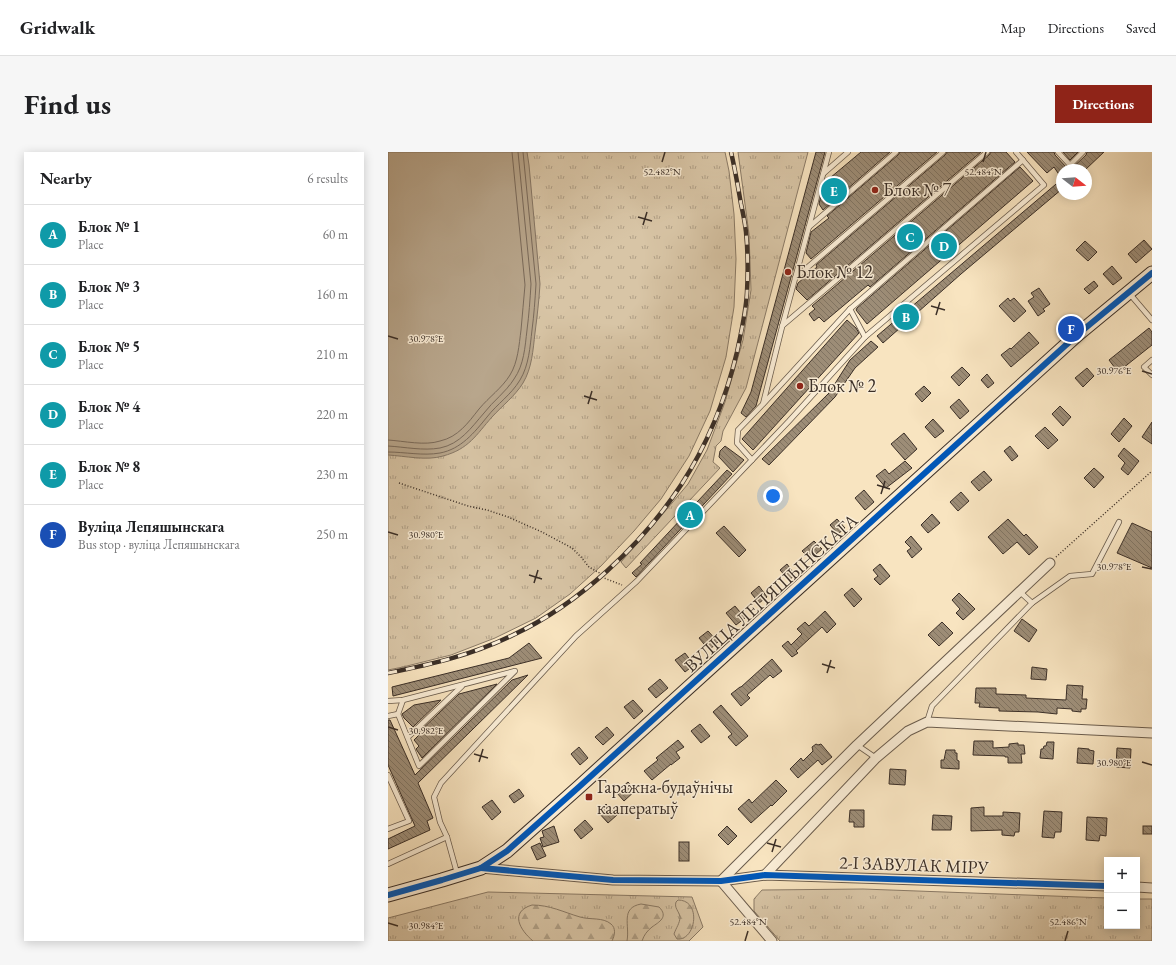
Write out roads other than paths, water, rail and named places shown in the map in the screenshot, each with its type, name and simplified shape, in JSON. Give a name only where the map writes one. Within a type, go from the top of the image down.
[{"type":"street","name":"ВУЛІЦА ЛЕПЯШЫНСКАГА","points":[[388,895],[481,868],[507,851],[1077,336],[1152,273]]},
{"type":"street","points":[[772,941],[721,881],[857,745],[1050,563]]},
{"type":"street","points":[[765,875],[876,758],[908,731],[927,722],[1152,732]]},
{"type":"street","name":"2-І ЗАВУЛАК МІРУ","points":[[481,868],[613,880],[721,881],[765,875],[1104,886]]},
{"type":"street","points":[[1140,887],[1152,888]]},
{"type":"lane","points":[[763,404],[794,279],[829,152]]},
{"type":"lane","points":[[823,174],[848,152]]},
{"type":"lane","points":[[809,227],[896,152]]},
{"type":"lane","points":[[794,279],[943,152]]},
{"type":"lane","points":[[782,327],[987,152]]},
{"type":"lane","points":[[457,875],[447,837],[440,822],[434,797],[441,783],[576,636],[638,581],[865,337],[1044,185],[1016,152]]},
{"type":"lane","points":[[1058,152],[1070,165],[1083,152]]},
{"type":"lane","points":[[752,460],[736,443],[738,430],[850,309],[1023,160]]},
{"type":"lane","points":[[1129,293],[1152,320]]},
{"type":"lane","points":[[850,309],[865,337]]},
{"type":"lane","points":[[1152,360],[1144,367],[1152,375]]},
{"type":"lane","points":[[927,722],[932,706],[1032,603],[1070,576],[1092,574],[1119,522]]},
{"type":"lane","points":[[1019,591],[1032,603]]},
{"type":"lane","points":[[388,701],[403,700],[515,671],[420,766],[398,714],[403,700]]},
{"type":"lane","points":[[408,737],[463,684]]},
{"type":"lane","points":[[388,716],[398,714]]},
{"type":"lane","points":[[857,745],[876,758]]},
{"type":"lane","points":[[388,775],[409,821],[388,829]]},
{"type":"lane","points":[[388,864],[447,837]]},
{"type":"water","points":[[388,152],[527,152],[540,284],[532,359],[523,383],[512,397],[471,441],[452,453],[443,456],[423,458],[388,455]]},
{"type":"railway","points":[[388,673],[437,662],[482,648],[498,642],[538,622],[585,590],[628,551],[665,508],[681,485],[699,454],[715,421],[733,369],[744,315],[748,277],[747,240],[731,152]]},
{"type":"place","name":"Блок № 7","points":[[875,190]]},
{"type":"place","name":"Блок № 8","points":[[834,191]]},
{"type":"place","name":"Блок № 5","points":[[910,237]]},
{"type":"place","name":"Блок № 4","points":[[944,246]]},
{"type":"place","name":"Блок № 12","points":[[788,272]]},
{"type":"place","name":"Блок № 3","points":[[906,317]]},
{"type":"place","name":"Вуліца Лепяшынскага","points":[[1071,329]]},
{"type":"place","name":"Блок № 2","points":[[800,386]]},
{"type":"place","name":"Блок № 1","points":[[690,515]]},
{"type":"place","name":"Гаражна-будаўнічы кааператыў","points":[[589,797]]}]
